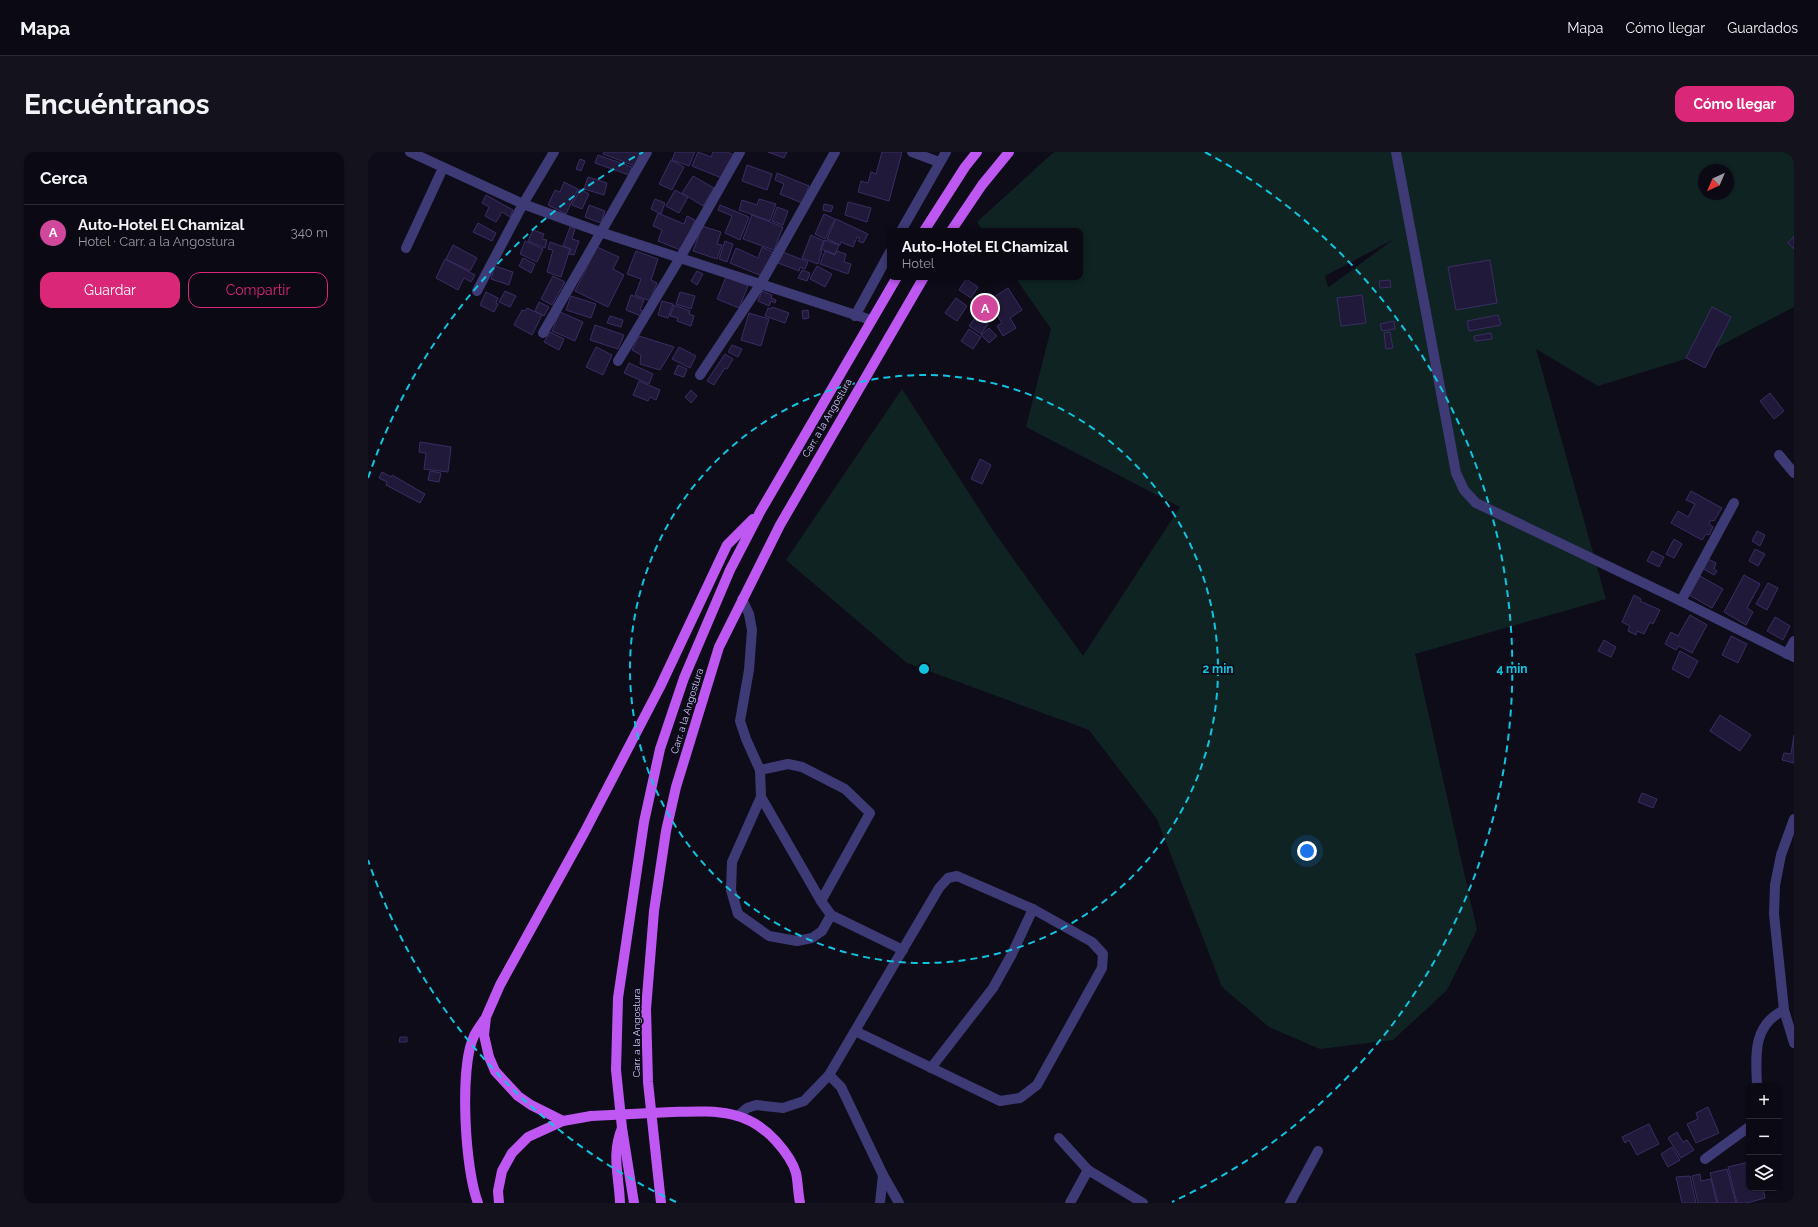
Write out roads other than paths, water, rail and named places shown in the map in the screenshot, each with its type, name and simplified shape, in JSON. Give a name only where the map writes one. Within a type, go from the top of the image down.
[{"type":"main road","points":[[926,228],[965,167],[977,152]]},
{"type":"main road","points":[[952,228],[982,185],[1009,152]]},
{"type":"main road","name":"Carr. a la Angostura","points":[[634,1203],[622,1128],[616,1070],[618,998],[644,822],[660,749],[684,678],[730,570],[760,512],[895,280]]},
{"type":"main road","name":"Carr. a la Angostura","points":[[661,1203],[648,1082],[646,1016],[654,911],[666,831],[676,787],[719,647],[742,599],[780,525],[922,280]]},
{"type":"main road","points":[[478,1203],[474,1194],[469,1164],[465,1100],[466,1075],[474,1037],[486,1017],[500,985],[587,826],[660,687],[727,545],[760,512]]},
{"type":"main road","points":[[486,1017],[484,1035],[489,1057],[495,1071],[518,1096],[563,1121]]},
{"type":"main road","points":[[499,1203],[498,1191],[502,1171],[512,1153],[528,1137],[563,1121],[590,1116],[706,1111],[739,1115],[753,1121],[766,1130],[783,1149],[795,1172],[800,1203]]},
{"type":"main road","points":[[620,1203],[615,1151],[622,1128]]},
{"type":"street","points":[[410,152],[523,204],[600,232],[871,320]]},
{"type":"street","points":[[477,291],[523,204],[554,152]]},
{"type":"street","points":[[543,333],[647,152]]},
{"type":"street","points":[[618,361],[680,258],[740,152]]},
{"type":"street","points":[[700,375],[760,285],[835,152]]},
{"type":"street","points":[[912,152],[939,162]]},
{"type":"street","points":[[903,228],[946,152]]},
{"type":"street","points":[[1396,152],[1456,473],[1464,490],[1476,503],[1681,601],[1790,656],[1794,641]]},
{"type":"street","points":[[406,248],[443,168]]},
{"type":"street","points":[[855,316],[887,257]]},
{"type":"street","points":[[1779,455],[1794,473]]},
{"type":"street","points":[[1681,601],[1734,503]]},
{"type":"street","points":[[742,599],[749,614],[752,630],[749,670],[740,721],[746,739],[760,770],[761,797],[732,862],[731,890],[738,914],[769,936],[797,942],[812,938],[822,931],[832,915]]},
{"type":"street","points":[[760,770],[788,764],[802,767],[845,789],[870,812],[820,901]]},
{"type":"street","points":[[761,797],[820,901],[832,915],[903,950]]},
{"type":"street","points":[[1794,819],[1781,855],[1775,885],[1774,914],[1784,1010],[1794,1043]]},
{"type":"street","points":[[739,1115],[747,1108],[756,1104],[783,1108],[804,1101],[829,1075],[939,888],[948,878],[957,876],[1033,909],[1092,942],[1103,954],[1102,968],[1037,1085],[1020,1098],[1000,1101],[855,1031]]},
{"type":"street","points":[[932,1068],[993,988],[1012,954],[1033,909]]},
{"type":"street","points":[[1757,1083],[1756,1059],[1758,1036],[1765,1024],[1774,1015],[1784,1010]]},
{"type":"street","points":[[829,1075],[841,1087],[883,1175],[899,1203]]},
{"type":"street","points":[[1705,1159],[1746,1129]]},
{"type":"street","points":[[1059,1138],[1088,1170],[1143,1203]]},
{"type":"street","points":[[1290,1203],[1318,1151]]},
{"type":"street","points":[[1070,1203],[1088,1170]]},
{"type":"street","points":[[880,1203],[883,1175]]},
{"type":"place","name":"Auto-Hotel El Chamizal","points":[[985,308]]}]
